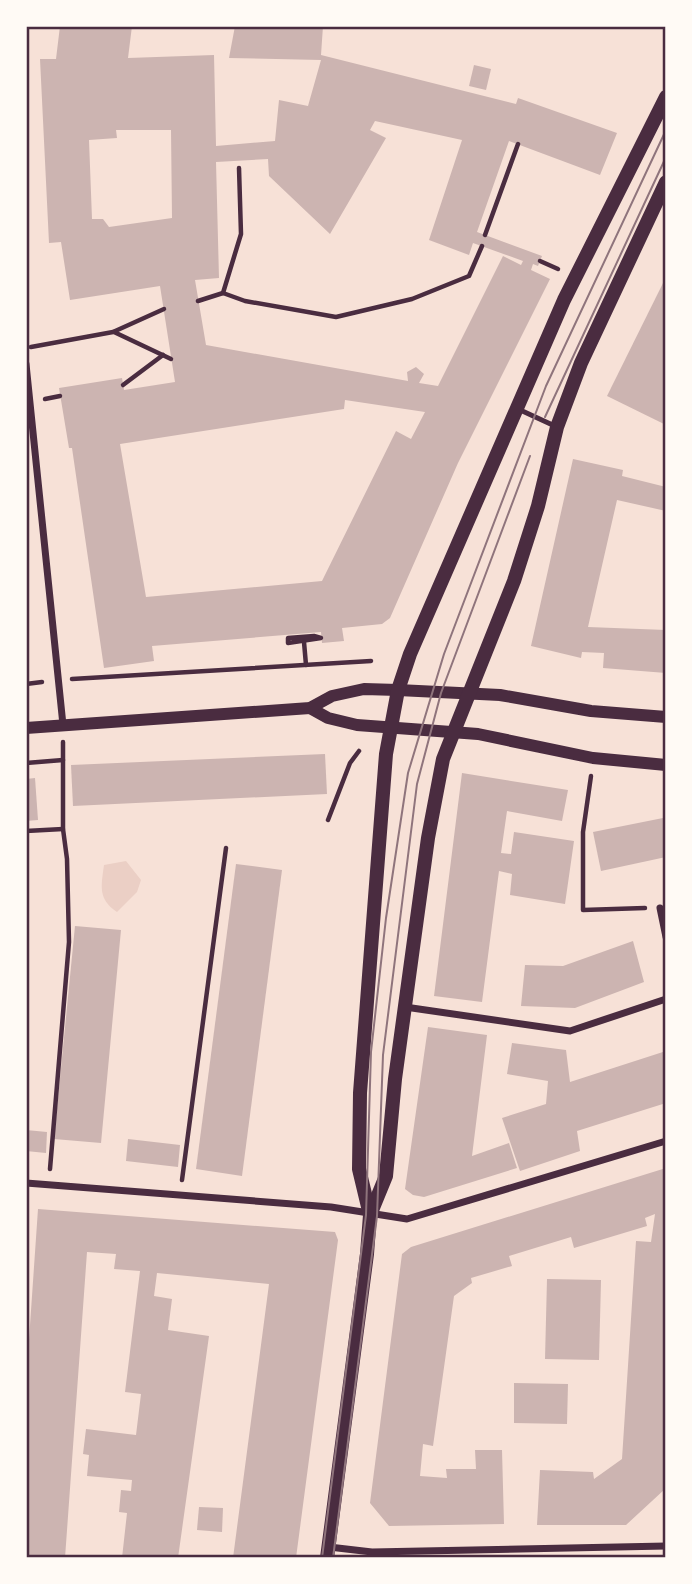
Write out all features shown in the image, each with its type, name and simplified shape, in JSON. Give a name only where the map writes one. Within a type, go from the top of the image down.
[{"type":"main road","points":[[370,1215],[359,1169],[360,1093],[383,780],[398,690],[410,654],[564,300],[666,97]]},
{"type":"main road","points":[[328,1553],[370,1215],[387,1176],[405,1007],[434,795],[453,732],[514,581],[538,506],[557,427],[581,363],[666,182]]},
{"type":"street","points":[[26,364],[63,725]]},
{"type":"street","points":[[26,728],[207,713],[310,708],[332,696],[364,689],[500,695],[591,711],[666,717]]},
{"type":"street","points":[[310,708],[328,718],[357,724],[453,732],[593,758],[666,765]]},
{"type":"street","points":[[660,908],[666,937]]},
{"type":"street","points":[[405,1007],[570,1031],[666,999]]},
{"type":"street","points":[[26,1182],[331,1207],[407,1219],[666,1141]]},
{"type":"street","points":[[328,1553],[666,1546]]},
{"type":"lane","points":[[517,408],[557,427]]},
{"type":"path","points":[[485,235],[518,144]]},
{"type":"path","points":[[223,293],[240,234],[239,168]]},
{"type":"path","points":[[198,301],[223,293],[245,301],[277,304],[336,317],[412,299],[469,276],[482,246]]},
{"type":"path","points":[[540,261],[562,271]]},
{"type":"path","points":[[26,348],[113,332],[164,309]]},
{"type":"path","points":[[113,332],[172,359]]},
{"type":"path","points":[[123,384],[164,355]]},
{"type":"path","points":[[288,638],[321,638],[304,642],[288,643],[288,638]]},
{"type":"path","points":[[304,642],[306,665]]},
{"type":"path","points":[[59,680],[371,661]]},
{"type":"path","points":[[280,667],[281,674]]},
{"type":"path","points":[[194,672],[194,680]]},
{"type":"path","points":[[48,1184],[69,942],[67,859],[63,829],[63,725]]},
{"type":"path","points":[[328,820],[350,763],[359,751]]},
{"type":"path","points":[[593,758],[583,832],[583,910],[660,908]]},
{"type":"path","points":[[26,763],[63,760]]},
{"type":"path","points":[[26,831],[63,829]]},
{"type":"path","points":[[180,1195],[226,848]]},
{"type":"shaded area","points":[[126,861],[141,880],[137,892],[117,912],[102,892],[104,865]]},
{"type":"building","points":[[60,26],[132,26],[128,58],[214,55],[216,146],[275,141],[279,100],[308,106],[321,60],[229,58],[235,26],[323,26],[321,55],[516,104],[518,98],[617,133],[600,175],[509,141],[477,232],[542,256],[538,266],[533,264],[531,270],[550,279],[458,463],[390,618],[382,624],[342,628],[344,641],[322,643],[321,632],[152,646],[154,661],[104,668],[72,448],[69,448],[59,388],[122,378],[124,390],[175,382],[160,286],[70,300],[61,242],[49,243],[40,59],[56,59]],"holes":[[[375,121],[462,140],[429,240],[469,255],[473,243],[523,261],[521,265],[503,256],[438,386],[419,383],[424,374],[416,367],[407,372],[408,381],[206,345],[195,280],[219,278],[216,162],[268,159],[269,176],[330,234],[386,138],[370,130]],[[116,130],[171,130],[172,218],[109,227],[103,219],[92,219],[89,140],[117,138]],[[345,400],[425,412],[411,439],[396,431],[322,581],[146,597],[120,444],[344,409]]]},
{"type":"building","points":[[474,65],[491,69],[486,90],[469,86]]},
{"type":"building","points":[[666,277],[666,425],[607,396]]},
{"type":"building","points":[[573,459],[623,470],[622,476],[666,487],[666,511],[617,500],[588,627],[666,630],[666,673],[603,668],[604,653],[582,652],[581,658],[531,646]]},
{"type":"building","points":[[325,754],[327,794],[73,806],[71,765]]},
{"type":"building","points":[[462,773],[568,790],[562,821],[507,811],[501,853],[511,854],[514,832],[574,841],[565,904],[510,895],[512,874],[499,871],[482,1002],[434,996]]},
{"type":"building","points":[[35,778],[38,820],[26,821],[26,779]]},
{"type":"building","points":[[663,818],[666,857],[601,871],[593,832]]},
{"type":"building","points":[[236,864],[282,870],[242,1176],[196,1169]]},
{"type":"building","points":[[75,926],[121,930],[101,1143],[54,1139]]},
{"type":"building","points":[[633,941],[644,982],[575,1008],[521,1006],[525,965],[563,966]]},
{"type":"building","points":[[428,1027],[487,1035],[472,1156],[509,1143],[517,1168],[424,1197],[413,1195],[405,1189]]},
{"type":"building","points":[[512,1043],[566,1050],[570,1082],[666,1051],[666,1103],[577,1131],[580,1151],[520,1171],[502,1118],[546,1104],[548,1081],[507,1074]]},
{"type":"building","points":[[26,1130],[47,1132],[46,1153],[26,1151]]},
{"type":"building","points":[[128,1139],[180,1145],[178,1167],[126,1161]]},
{"type":"building","points":[[666,1168],[665,1489],[626,1525],[537,1525],[540,1470],[593,1472],[594,1479],[622,1459],[636,1241],[651,1242],[655,1214],[645,1218],[647,1226],[574,1248],[571,1237],[509,1256],[512,1266],[471,1278],[472,1283],[454,1296],[433,1446],[423,1444],[420,1476],[447,1478],[446,1469],[476,1469],[475,1450],[502,1450],[504,1524],[389,1526],[370,1503],[402,1254],[411,1247]]},
{"type":"building","points":[[38,1209],[335,1232],[338,1240],[296,1558],[233,1558],[269,1284],[157,1273],[154,1296],[172,1299],[168,1330],[209,1336],[178,1558],[122,1558],[127,1513],[119,1512],[121,1490],[131,1491],[132,1480],[87,1476],[89,1455],[83,1454],[86,1429],[136,1435],[141,1394],[125,1392],[140,1271],[114,1269],[116,1254],[87,1252],[65,1558],[26,1558],[26,1383]]},
{"type":"building","points":[[547,1279],[601,1280],[599,1360],[545,1359]]},
{"type":"building","points":[[514,1383],[568,1384],[567,1424],[514,1423]]},
{"type":"building","points":[[199,1507],[223,1508],[222,1532],[197,1530]]},
{"type":"tram line","points":[[322,1558],[366,1215],[371,1052],[386,918],[408,773],[444,654],[546,386],[666,130]]},
{"type":"tram line","points":[[545,417],[666,157]]},
{"type":"tram line","points":[[333,1558],[377,1216],[383,1055],[417,784],[441,693],[530,456]]}]
